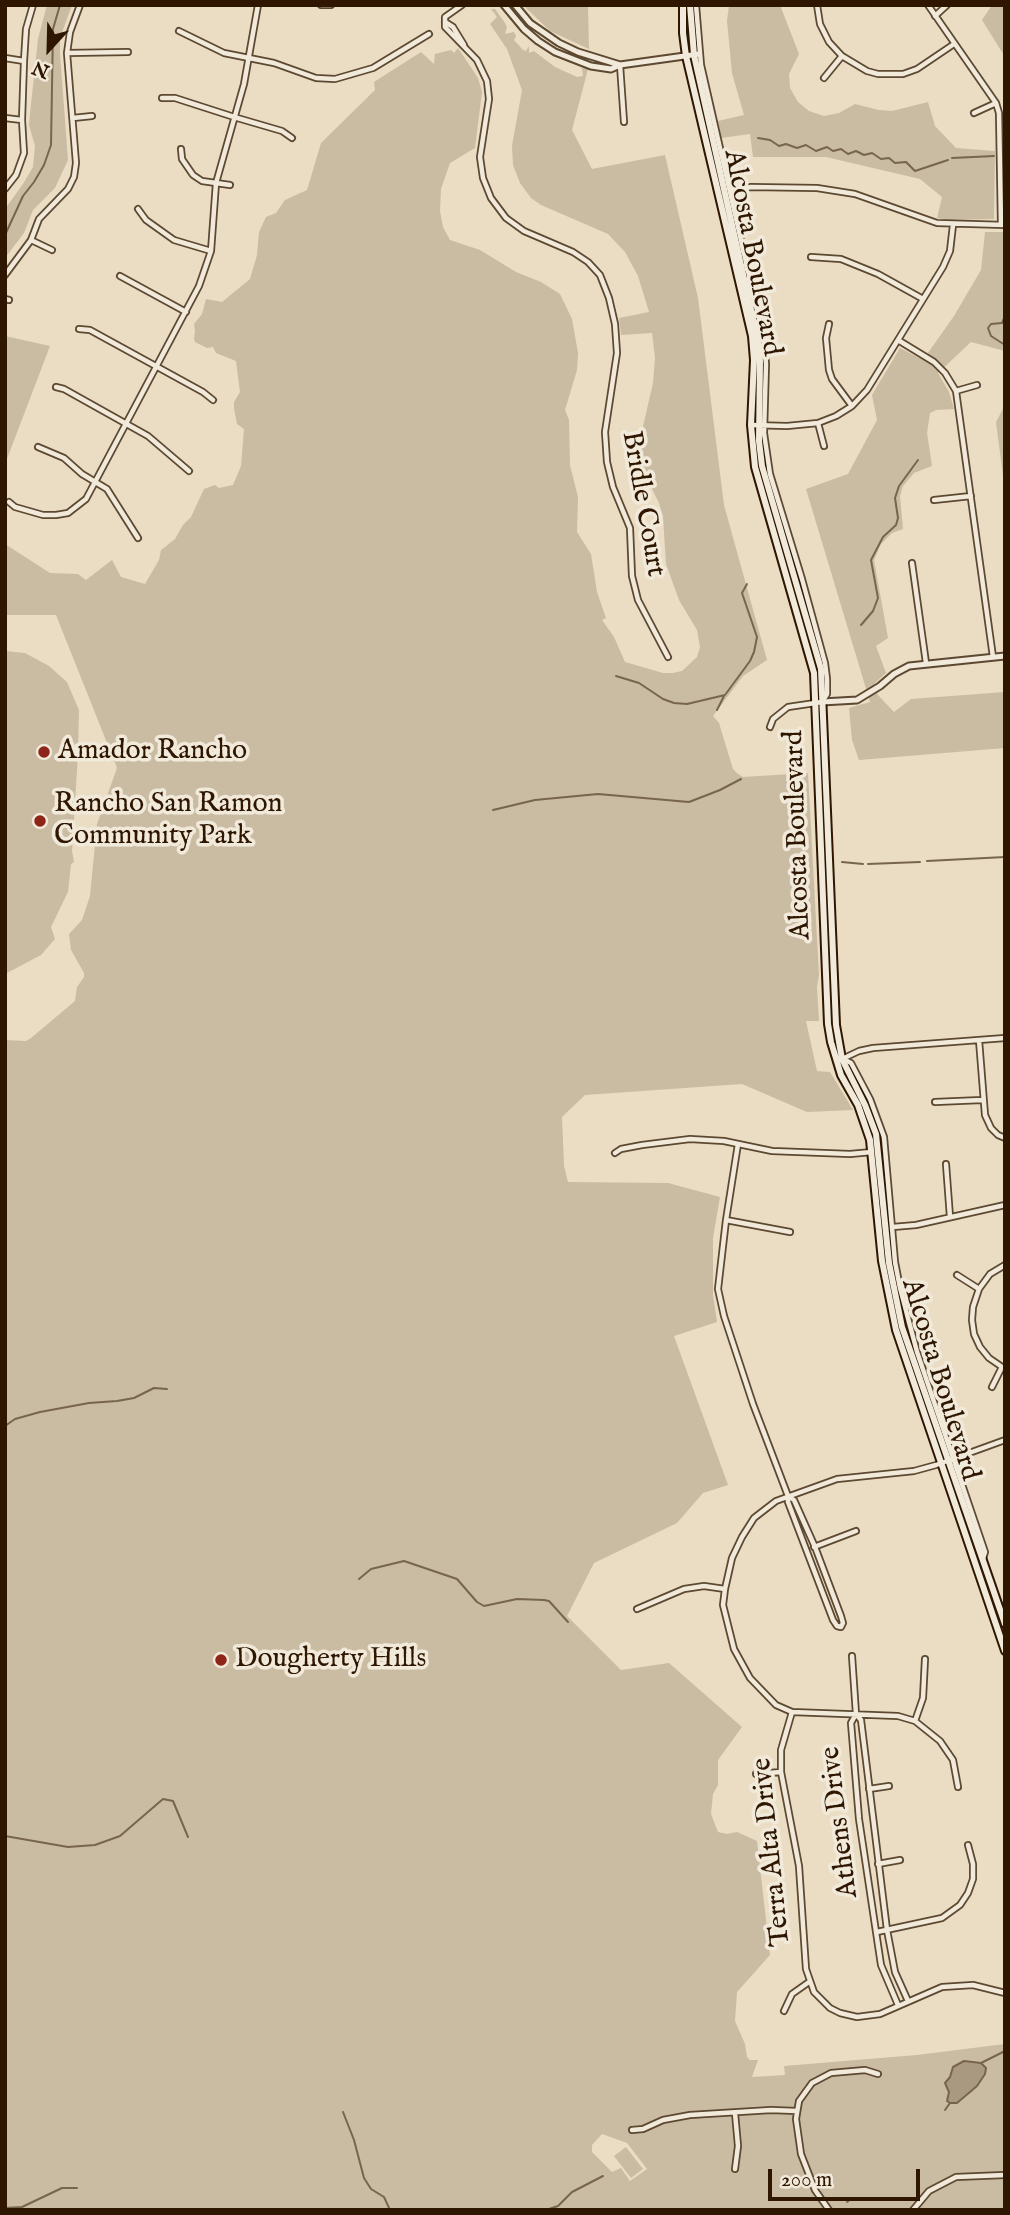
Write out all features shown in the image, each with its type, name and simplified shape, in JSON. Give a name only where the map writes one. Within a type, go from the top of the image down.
[{"type":"main road","name":"Alcosta Boulevard","points":[[683,5],[683,33],[693,55]]},
{"type":"main road","name":"Alcosta Boulevard","points":[[690,5],[693,55],[758,341],[762,466],[821,669],[818,702]]},
{"type":"main road","name":"Alcosta Boulevard","points":[[724,192],[752,336],[754,360],[751,425],[755,467],[814,673],[818,702],[839,1060],[872,1119],[891,1274],[902,1327],[1005,1624]]},
{"type":"main road","name":"Alcosta Boulevard","points":[[948,1461],[1005,1651]]},
{"type":"street","points":[[5,189],[23,160],[26,29],[33,5]]},
{"type":"street","points":[[5,275],[31,240],[39,219],[68,189],[74,177],[76,163],[67,53],[70,32],[80,5]]},
{"type":"street","points":[[9,502],[15,507],[43,515],[68,513],[86,499],[186,312],[199,286],[211,251],[216,183],[250,59],[258,5]]},
{"type":"street","points":[[321,5],[331,5]]},
{"type":"street","name":"Bridle Court","points":[[462,5],[447,15],[445,22],[448,31],[482,69],[489,91],[480,157],[483,178],[491,198],[506,218],[523,231],[573,252],[588,262],[600,275],[606,288],[613,311],[617,354],[605,432],[607,462],[630,528],[632,576],[638,600],[668,657]]},
{"type":"street","points":[[504,5],[524,29],[555,52],[591,66],[611,69],[620,65],[693,55]]},
{"type":"street","points":[[515,5],[530,23],[559,43],[620,65]]},
{"type":"street","name":"Alcosta Boulevard","points":[[693,55],[696,5]]},
{"type":"street","points":[[817,5],[820,24],[829,42],[842,56],[867,71],[902,74],[917,69],[954,44]]},
{"type":"street","points":[[724,192],[751,187],[817,188],[855,194],[918,218],[953,225],[1003,225],[1001,126],[996,103],[928,5]]},
{"type":"street","points":[[934,16],[947,5]]},
{"type":"street","points":[[179,31],[224,53],[274,63],[316,78],[335,79],[373,68],[429,34]]},
{"type":"street","points":[[67,53],[128,52]]},
{"type":"street","points":[[824,78],[842,56]]},
{"type":"street","points":[[5,58],[24,61]]},
{"type":"street","points":[[620,65],[624,122]]},
{"type":"street","points":[[162,98],[175,98],[282,131],[292,138]]},
{"type":"street","points":[[974,113],[996,103]]},
{"type":"street","points":[[73,118],[92,116]]},
{"type":"street","points":[[5,118],[22,120]]},
{"type":"street","points":[[181,149],[182,159],[193,175],[202,181],[230,185]]},
{"type":"street","points":[[138,209],[146,220],[174,240],[211,251]]},
{"type":"street","points":[[751,425],[818,423],[836,416],[852,405],[867,390],[950,251],[953,225]]},
{"type":"street","points":[[31,240],[52,250]]},
{"type":"street","points":[[811,257],[841,259],[878,274],[923,299]]},
{"type":"street","points":[[120,276],[186,312]]},
{"type":"street","points":[[829,324],[826,338],[828,370],[852,405]]},
{"type":"street","points":[[79,330],[90,330],[156,365],[213,400]]},
{"type":"street","points":[[898,340],[934,362],[945,373],[956,391],[993,657]]},
{"type":"street","points":[[956,391],[977,385]]},
{"type":"street","points":[[56,387],[64,388],[148,436],[189,471]]},
{"type":"street","points":[[818,423],[824,446]]},
{"type":"street","points":[[38,447],[64,458],[82,474],[107,489],[138,538]]},
{"type":"street","points":[[934,500],[971,496]]},
{"type":"street","points":[[912,563],[926,663]]},
{"type":"street","points":[[770,727],[773,719],[788,707],[857,700],[909,666],[1005,656]]},
{"type":"street","points":[[839,1060],[873,1048],[1005,1038]]},
{"type":"street","points":[[979,1040],[985,1115],[991,1128],[1005,1138]]},
{"type":"street","name":"Alcosta Boulevard","points":[[839,1060],[851,1063],[870,1099],[884,1137],[886,1228]]},
{"type":"street","points":[[935,1102],[982,1100]]},
{"type":"street","points":[[615,1153],[621,1149],[642,1145],[690,1139],[772,1151],[850,1154],[876,1151]]},
{"type":"street","points":[[738,1144],[718,1289],[724,1316],[753,1404],[789,1496],[794,1500],[829,1581],[843,1621],[841,1627],[835,1623],[788,1502],[789,1496]]},
{"type":"street","points":[[946,1164],[950,1217]]},
{"type":"street","points":[[886,1228],[916,1225],[1005,1205]]},
{"type":"street","points":[[726,1220],[790,1232]]},
{"type":"street","points":[[992,1387],[1003,1368],[989,1358],[975,1334],[973,1307],[979,1289],[990,1274],[1005,1265]]},
{"type":"street","points":[[957,1275],[979,1289]]},
{"type":"street","points":[[958,1787],[953,1760],[940,1741],[915,1721],[898,1716],[792,1712],[776,1705],[762,1692],[740,1663],[723,1605],[725,1589],[732,1558],[747,1527],[763,1510],[789,1496],[837,1479],[914,1471],[1005,1440]]},
{"type":"street","points":[[807,1550],[856,1531]]},
{"type":"street","points":[[820,1584],[829,1581]]},
{"type":"street","points":[[637,1609],[684,1589],[704,1586],[725,1589]]},
{"type":"street","points":[[852,1656],[856,1714]]},
{"type":"street","points":[[915,1721],[923,1698],[925,1659]]},
{"type":"street","name":"Terra Alta Drive","points":[[792,1712],[781,1750],[781,1772],[803,1895],[805,1961],[809,1982],[821,2000],[840,2013],[857,2017],[880,2014],[926,1992],[959,1985],[1005,1993]]},
{"type":"street","name":"Athens Drive","points":[[898,2006],[881,1965],[856,1793],[851,1723],[856,1714],[861,1720],[887,1930],[895,1972],[908,2001]]},
{"type":"street","points":[[756,1774],[781,1772]]},
{"type":"street","points":[[869,1789],[888,1786]]},
{"type":"street","points":[[877,1933],[942,1919],[960,1905],[973,1879],[974,1864],[968,1845]]},
{"type":"street","points":[[878,1864],[900,1860]]},
{"type":"street","points":[[784,2011],[792,1994],[809,1982]]},
{"type":"street","points":[[829,2210],[805,2169],[799,2145],[797,2111],[804,2091],[820,2077],[831,2073],[865,2070],[878,2074]]},
{"type":"street","points":[[632,2130],[690,2115],[797,2111]]},
{"type":"street","points":[[735,2169],[738,2146],[736,2113]]},
{"type":"street","points":[[913,2210],[929,2191],[950,2180],[970,2176],[1005,2175]]},
{"type":"shaded area","points":[[47,5],[72,5],[60,38],[68,160],[55,188],[33,210],[24,233],[5,258],[5,209],[33,167],[35,146],[29,125],[38,39]]},
{"type":"shaded area","points":[[523,5],[588,5],[589,49],[550,31]]},
{"type":"shaded area","points":[[729,5],[780,5],[799,54],[789,74],[790,88],[798,102],[809,111],[824,116],[839,113],[855,104],[892,111],[928,102],[935,126],[956,148],[995,151],[994,219],[937,218],[942,197],[920,179],[826,157],[753,157],[750,134],[721,138],[718,121],[744,115],[732,73],[727,21]]},
{"type":"shaded area","points":[[992,5],[1005,5],[1005,57],[982,20]]},
{"type":"shaded area","points":[[491,9],[495,9],[505,23],[505,34],[514,32],[514,40],[523,50],[526,51],[529,46],[529,53],[534,51],[555,67],[577,77],[583,76],[582,68],[588,69],[572,130],[592,169],[665,155],[698,298],[724,505],[767,660],[743,676],[713,716],[719,723],[733,769],[743,777],[808,773],[819,1021],[806,1021],[817,1071],[830,1072],[853,1110],[807,1112],[742,1084],[585,1095],[562,1117],[564,1166],[568,1182],[668,1183],[720,1197],[713,1238],[713,1295],[717,1322],[674,1336],[728,1485],[703,1493],[677,1523],[594,1563],[567,1616],[621,1670],[669,1663],[742,1727],[718,1760],[718,1785],[713,1794],[711,1814],[718,1832],[737,1832],[757,1841],[770,1955],[737,1992],[735,2021],[745,2044],[747,2057],[750,2060],[758,2060],[752,2077],[785,2075],[784,2066],[917,2055],[1005,2044],[1005,2210],[5,2210],[5,1040],[26,1041],[75,1001],[77,987],[84,973],[71,950],[69,934],[82,920],[90,896],[97,824],[117,768],[56,615],[5,615],[5,544],[50,573],[78,574],[86,580],[112,560],[121,577],[145,584],[159,560],[161,550],[175,539],[191,517],[204,489],[215,485],[219,488],[233,485],[241,466],[244,429],[237,424],[234,408],[234,402],[240,392],[236,361],[216,353],[213,347],[207,348],[195,342],[194,339],[194,324],[202,314],[206,299],[222,302],[250,279],[257,255],[259,232],[266,217],[276,213],[285,200],[307,190],[321,143],[375,90],[374,82],[421,52],[434,64],[435,54],[451,50],[454,53],[458,48],[478,78],[482,92],[475,148],[450,163],[441,189],[440,211],[443,227],[450,240],[480,250],[560,294],[572,319],[578,353],[577,370],[565,410],[569,420],[570,465],[578,497],[577,532],[591,554],[597,592],[606,618],[602,620],[614,637],[625,662],[663,673],[673,673],[682,671],[697,657],[700,647],[697,630],[679,600],[666,564],[663,516],[644,473],[640,453],[641,435],[653,383],[655,358],[652,333],[621,335],[619,318],[649,312],[638,276],[625,252],[608,234],[541,205],[531,198],[520,183],[513,165],[512,146],[522,90],[507,49],[490,24],[497,17]],"holes":[[[602,2134],[627,2143],[647,2169],[630,2181],[621,2168],[612,2172],[592,2152],[592,2145]]]},
{"type":"shaded area","points":[[985,232],[1005,232],[1005,351],[971,342],[938,373],[949,392],[954,409],[930,413],[927,433],[932,466],[914,473],[903,486],[900,496],[903,529],[892,533],[881,544],[874,560],[888,638],[876,646],[886,673],[874,684],[878,695],[894,712],[911,699],[1005,692],[1005,748],[859,760],[852,740],[849,708],[870,702],[806,489],[848,474],[877,420],[872,395],[900,348],[923,360],[954,316],[981,270]]},
{"type":"shaded area","points":[[5,336],[50,346],[5,464]]},
{"type":"shaded area","points":[[1005,405],[1005,491],[996,422]]},
{"type":"shaded area","name":"Rancho San Ramon Community Park","points":[[5,651],[25,653],[49,666],[67,682],[79,710],[80,750],[72,851],[74,862],[71,864],[68,892],[51,927],[55,939],[41,955],[5,974]]},
{"type":"shaded area","points":[[964,2061],[981,2063],[986,2068],[985,2074],[977,2086],[957,2103],[950,2103],[947,2101],[949,2092],[945,2083],[953,2067]]},
{"type":"shaded area","points":[[626,2147],[643,2169],[631,2178],[614,2156]]},
{"type":"waterway","points":[[5,235],[23,196],[44,165],[51,145],[53,29],[60,5]]},
{"type":"waterway","points":[[758,138],[770,140],[779,146],[786,144],[797,148],[806,145],[816,151],[827,147],[833,151],[841,149],[848,154],[856,151],[864,155],[872,153],[881,159],[889,158],[895,163],[906,162],[915,171],[948,160]]},
{"type":"waterway","points":[[952,158],[994,156]]},
{"type":"waterway","points":[[1005,316],[1002,323],[991,324],[988,328],[991,336],[1005,345]]},
{"type":"waterway","points":[[861,625],[873,611],[878,598],[871,560],[883,537],[896,525],[898,518],[895,498],[899,486],[918,460]]},
{"type":"waterway","points":[[616,676],[639,683],[674,703],[687,704],[725,695],[750,661],[757,637],[742,593],[747,584]]},
{"type":"waterway","points":[[717,710],[724,696]]},
{"type":"waterway","points":[[493,810],[535,800],[598,794],[689,802],[741,779]]},
{"type":"waterway","points":[[927,861],[1005,857]]},
{"type":"waterway","points":[[842,862],[863,864]]},
{"type":"waterway","points":[[868,864],[920,862]]},
{"type":"waterway","points":[[5,1426],[15,1419],[40,1412],[134,1398],[154,1388],[167,1389]]},
{"type":"waterway","points":[[359,1579],[371,1569],[404,1561],[457,1579],[477,1602],[484,1606],[517,1599],[544,1600],[549,1601],[568,1622]]},
{"type":"waterway","points":[[5,1836],[68,1847],[95,1845],[120,1836],[163,1799],[173,1801],[188,1837]]},
{"type":"waterway","points":[[981,2063],[1003,2052]]},
{"type":"waterway","points":[[945,2110],[950,2103]]},
{"type":"waterway","points":[[343,2112],[364,2178],[371,2189],[384,2197],[390,2210]]},
{"type":"waterway","points":[[546,2210],[558,2206],[572,2192],[603,2176]]},
{"type":"waterway","points":[[5,2208],[22,2207],[62,2188],[77,2188]]},
{"type":"waterway","points":[[847,2202],[852,2198]]},
{"type":"place","name":"Amador Rancho","points":[[44,752]]},
{"type":"place","name":"Rancho San Ramon Community Park","points":[[40,821]]},
{"type":"place","name":"Dougherty Hills","points":[[221,1660]]}]
